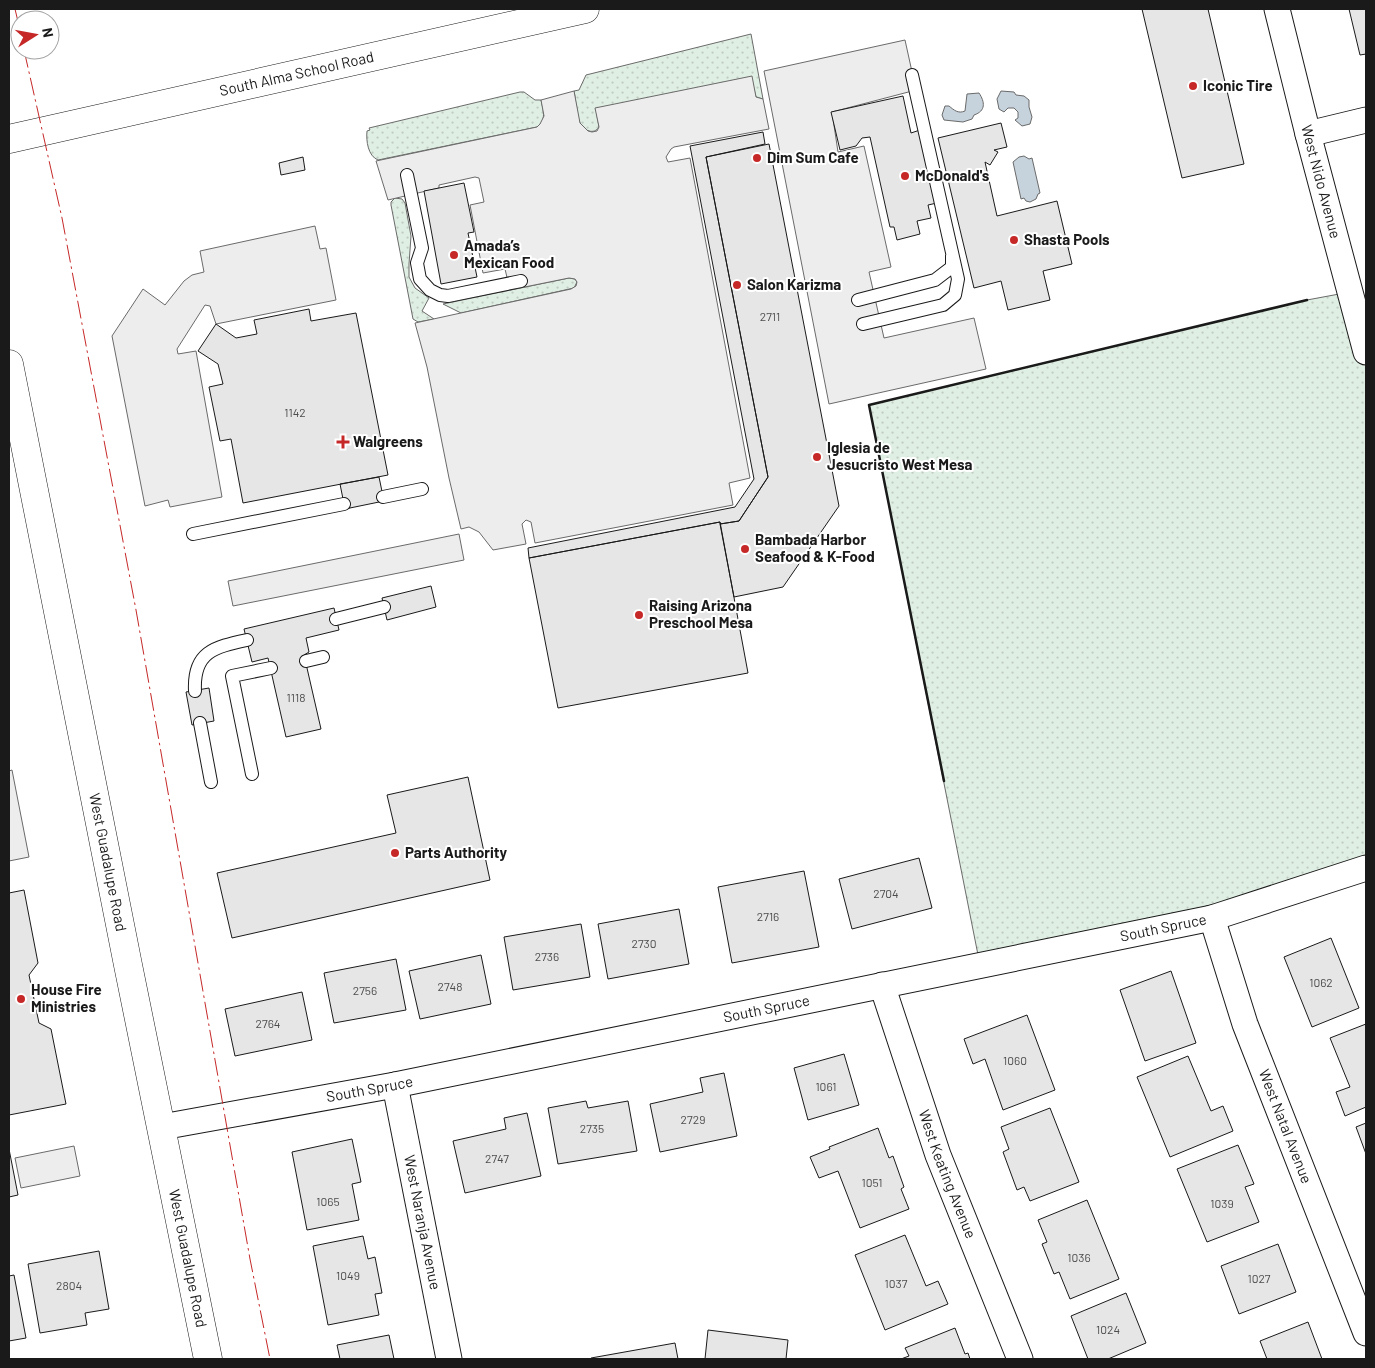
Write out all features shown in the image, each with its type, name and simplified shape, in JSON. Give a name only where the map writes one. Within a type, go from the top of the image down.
[{"type":"main road","name":"South Alma School Road","points":[[9,139],[585,9]]},
{"type":"main road","name":"West Guadalupe Road","points":[[9,364],[208,1359]]},
{"type":"street","name":"West Nido Avenue","points":[[1277,9],[1366,352]]},
{"type":"street","points":[[1308,134],[1366,120]]},
{"type":"street","name":"South Spruce","points":[[162,1128],[395,1085],[1212,918],[1366,868]]},
{"type":"street","name":"West Natal Avenue","points":[[1212,918],[1246,1024],[1366,1333]]},
{"type":"street","name":"West Keating Avenue","points":[[882,985],[938,1155],[1020,1359]]},
{"type":"street","name":"West Naranja Avenue","points":[[395,1085],[449,1359]]},
{"type":"lane","points":[[863,324],[943,305],[955,295],[958,279],[953,251],[912,75]]},
{"type":"lane","points":[[407,174],[422,248],[418,263],[420,279],[430,290],[440,295],[448,296],[522,281]]},
{"type":"lane","points":[[858,300],[935,280],[952,266],[953,251]]},
{"type":"lane","points":[[383,497],[422,489]]},
{"type":"lane","points":[[194,534],[344,504]]},
{"type":"lane","points":[[336,619],[378,609]]},
{"type":"lane","points":[[195,691],[194,681],[202,657],[214,648],[247,640]]},
{"type":"lane","points":[[306,661],[323,658]]},
{"type":"lane","points":[[252,774],[232,676],[271,668]]},
{"type":"lane","points":[[200,723],[211,782]]},
{"type":"green space","points":[[751,34],[763,99],[756,97],[751,77],[596,109],[599,127],[594,131],[586,130],[580,123],[574,91],[579,90],[586,75]]},
{"type":"green space","points":[[524,92],[535,100],[541,100],[543,118],[537,127],[378,160],[368,148],[367,131],[370,130],[369,128]]},
{"type":"green space","points":[[395,198],[402,199],[405,203],[411,236],[409,277],[415,288],[429,298],[422,311],[434,319],[418,322],[413,319],[391,205]]},
{"type":"green space","points":[[569,278],[575,279],[577,282],[574,288],[461,313],[443,304]]},
{"type":"green space","points":[[1350,292],[1366,352],[1366,868],[980,965],[869,405],[1307,300]]},
{"type":"shaded area","points":[[905,40],[916,90],[832,112],[838,152],[864,146],[891,267],[869,272],[884,338],[974,318],[986,369],[829,404],[764,71]]},
{"type":"shaded area","points":[[752,76],[756,97],[763,99],[769,129],[674,147],[666,157],[668,162],[690,158],[750,478],[729,483],[733,505],[535,543],[531,522],[526,520],[522,524],[526,544],[493,550],[479,532],[469,527],[461,529],[427,367],[415,323],[571,289],[576,286],[577,282],[575,279],[569,278],[510,290],[505,269],[483,273],[470,205],[484,202],[479,178],[475,177],[439,185],[439,188],[388,200],[376,161],[537,127],[544,116],[541,100],[574,91],[580,123],[588,131],[592,132],[597,131],[599,127],[595,108]]},
{"type":"shaded area","points":[[1001,91],[1014,92],[1016,95],[1024,96],[1029,100],[1032,117],[1030,124],[1022,126],[1015,120],[1018,118],[1018,112],[1014,108],[1008,108],[1004,112],[999,109],[997,99]]},
{"type":"shaded area","points":[[979,93],[983,106],[981,111],[974,115],[972,119],[963,122],[944,120],[942,115],[945,106],[949,106],[958,112],[963,112],[965,111],[967,94]]},
{"type":"shaded area","points":[[1024,156],[1029,159],[1032,158],[1040,193],[1036,199],[1030,202],[1024,198],[1021,199],[1013,162],[1019,157]]},
{"type":"shaded area","points":[[315,226],[320,249],[326,248],[336,300],[216,324],[210,306],[205,305],[177,349],[178,354],[196,351],[222,497],[170,507],[168,500],[145,506],[112,336],[143,289],[165,305],[184,281],[192,275],[204,272],[200,251]]},
{"type":"shaded area","points":[[459,534],[464,560],[233,606],[228,581]]},
{"type":"shaded area","points":[[12,770],[29,857],[9,861],[9,771]]},
{"type":"shaded area","points":[[74,1146],[80,1176],[21,1188],[15,1158]]},
{"type":"building","name":"Iconic Tire","points":[[1142,9],[1208,9],[1244,164],[1182,178]]},
{"type":"building","points":[[1349,9],[1366,9],[1366,54],[1360,55]]},
{"type":"building","name":"McDonald's","points":[[903,96],[911,133],[920,130],[937,203],[928,205],[931,218],[917,221],[920,234],[897,240],[894,227],[890,227],[870,137],[862,138],[856,146],[840,150],[831,112]]},
{"type":"building","name":"Shasta Pools","points":[[1001,123],[1007,147],[994,150],[998,152],[990,165],[985,162],[997,216],[1057,201],[1072,264],[1043,271],[1050,300],[1008,310],[1001,281],[974,288],[938,138]]},
{"type":"building","points":[[763,132],[765,144],[706,157],[768,477],[739,521],[720,524],[720,522],[529,558],[528,548],[735,507],[754,479],[690,146]]},
{"type":"building","points":[[769,144],[839,506],[783,587],[734,597],[720,524],[739,521],[768,477],[706,157]]},
{"type":"building","points":[[303,157],[305,170],[281,175],[279,163]]},
{"type":"building","name":"Amada’s Mexican Food","points":[[464,183],[474,232],[468,233],[477,277],[441,284],[424,191]]},
{"type":"building","name":"Walgreens","points":[[309,309],[311,321],[356,313],[388,475],[243,503],[231,439],[220,441],[209,387],[223,384],[218,364],[198,351],[216,324],[236,338],[257,334],[254,320]]},
{"type":"building","points":[[379,477],[384,501],[345,509],[340,484]]},
{"type":"building","name":"Raising Arizona Preschool Mesa","points":[[720,522],[748,673],[558,708],[529,558]]},
{"type":"building","points":[[431,586],[436,607],[387,620],[382,598]]},
{"type":"building","points":[[334,608],[339,630],[306,638],[309,652],[304,655],[321,729],[286,737],[268,658],[252,662],[244,629]]},
{"type":"building","points":[[209,688],[214,721],[192,725],[186,692]]},
{"type":"building","name":"Parts Authority","points":[[468,777],[490,880],[232,938],[217,873],[396,833],[387,795]]},
{"type":"building","points":[[919,858],[932,908],[852,929],[839,879]]},
{"type":"building","points":[[804,871],[819,947],[732,963],[718,887]]},
{"type":"building","name":"House Fire Ministries","points":[[24,890],[38,963],[29,975],[39,1023],[51,1029],[66,1104],[9,1115],[9,893]]},
{"type":"building","points":[[679,909],[689,964],[608,979],[598,924]]},
{"type":"building","points":[[581,924],[590,977],[513,990],[504,937]]},
{"type":"building","points":[[1331,938],[1359,1008],[1312,1027],[1284,957]]},
{"type":"building","points":[[481,955],[491,1004],[420,1019],[409,971]]},
{"type":"building","points":[[396,959],[406,1010],[334,1023],[324,973]]},
{"type":"building","points":[[1171,971],[1196,1043],[1145,1061],[1120,990]]},
{"type":"building","points":[[302,992],[312,1040],[235,1056],[225,1009]]},
{"type":"building","points":[[1027,1015],[1055,1090],[1003,1110],[985,1059],[973,1064],[964,1039]]},
{"type":"building","points":[[1366,1024],[1366,1107],[1345,1116],[1336,1092],[1350,1087],[1330,1038]]},
{"type":"building","points":[[844,1054],[859,1105],[808,1120],[794,1068]]},
{"type":"building","points":[[1188,1056],[1211,1111],[1223,1106],[1233,1131],[1170,1157],[1137,1077]]},
{"type":"building","points":[[724,1073],[737,1136],[660,1152],[650,1104],[703,1092],[700,1078]]},
{"type":"building","points":[[586,1101],[588,1108],[628,1101],[637,1151],[558,1164],[548,1108]]},
{"type":"building","points":[[1050,1108],[1079,1182],[1030,1201],[1024,1187],[1017,1190],[1003,1152],[1009,1149],[1001,1127]]},
{"type":"building","points":[[527,1113],[541,1176],[465,1193],[453,1141],[506,1129],[504,1118]]},
{"type":"building","points":[[1366,1123],[1366,1154],[1356,1127]]},
{"type":"building","points":[[878,1128],[889,1158],[893,1156],[904,1187],[901,1189],[909,1209],[860,1228],[838,1171],[819,1178],[810,1157],[830,1149],[829,1147]]},
{"type":"building","points":[[352,1139],[361,1182],[352,1184],[359,1220],[307,1230],[292,1152]]},
{"type":"building","points":[[1238,1145],[1254,1184],[1245,1187],[1259,1222],[1207,1242],[1177,1169]]},
{"type":"building","points":[[9,1149],[18,1195],[9,1197]]},
{"type":"building","points":[[1087,1200],[1119,1279],[1070,1299],[1059,1272],[1054,1274],[1042,1244],[1047,1242],[1038,1220]]},
{"type":"building","points":[[905,1235],[926,1286],[938,1281],[948,1304],[885,1330],[855,1255]]},
{"type":"building","points":[[363,1236],[368,1259],[375,1257],[382,1293],[375,1294],[379,1315],[328,1325],[313,1246]]},
{"type":"building","points":[[1278,1244],[1296,1292],[1239,1314],[1221,1266]]},
{"type":"building","points":[[99,1251],[109,1309],[85,1313],[87,1325],[40,1333],[28,1264]]},
{"type":"building","points":[[14,1275],[26,1338],[9,1341],[9,1276]]},
{"type":"building","points":[[1126,1293],[1146,1343],[1108,1359],[1088,1359],[1071,1316]]},
{"type":"building","points":[[1308,1322],[1322,1359],[1267,1359],[1260,1341]]},
{"type":"building","points":[[955,1328],[965,1354],[968,1353],[970,1359],[901,1359],[909,1356],[905,1348]]},
{"type":"building","points":[[708,1330],[788,1340],[786,1359],[705,1359]]},
{"type":"building","points":[[389,1335],[394,1359],[340,1359],[337,1345]]},
{"type":"building","points":[[675,1343],[678,1359],[591,1359],[591,1358]]},
{"type":"wall","points":[[944,781],[869,405],[1307,300]]},
{"type":"power","points":[[26,60],[62,218],[136,610],[250,1259],[270,1359]]},
{"type":"place","name":"Iconic Tire","points":[[1193,86]]},
{"type":"place","name":"Dim Sum Cafe","points":[[757,158]]},
{"type":"place","name":"McDonald's","points":[[905,176]]},
{"type":"place","name":"Shasta Pools","points":[[1014,240]]},
{"type":"place","name":"Amada’s Mexican Food","points":[[454,255]]},
{"type":"place","name":"Salon Karizma","points":[[737,285]]},
{"type":"place","name":"Walgreens","points":[[343,442]]},
{"type":"place","name":"Iglesia de Jesucristo West Mesa","points":[[817,457]]},
{"type":"place","name":"Bambada Harbor Seafood & K-Food","points":[[745,549]]},
{"type":"place","name":"Raising Arizona Preschool Mesa","points":[[639,615]]},
{"type":"place","name":"Parts Authority","points":[[395,853]]},
{"type":"place","name":"House Fire Ministries","points":[[21,999]]}]
